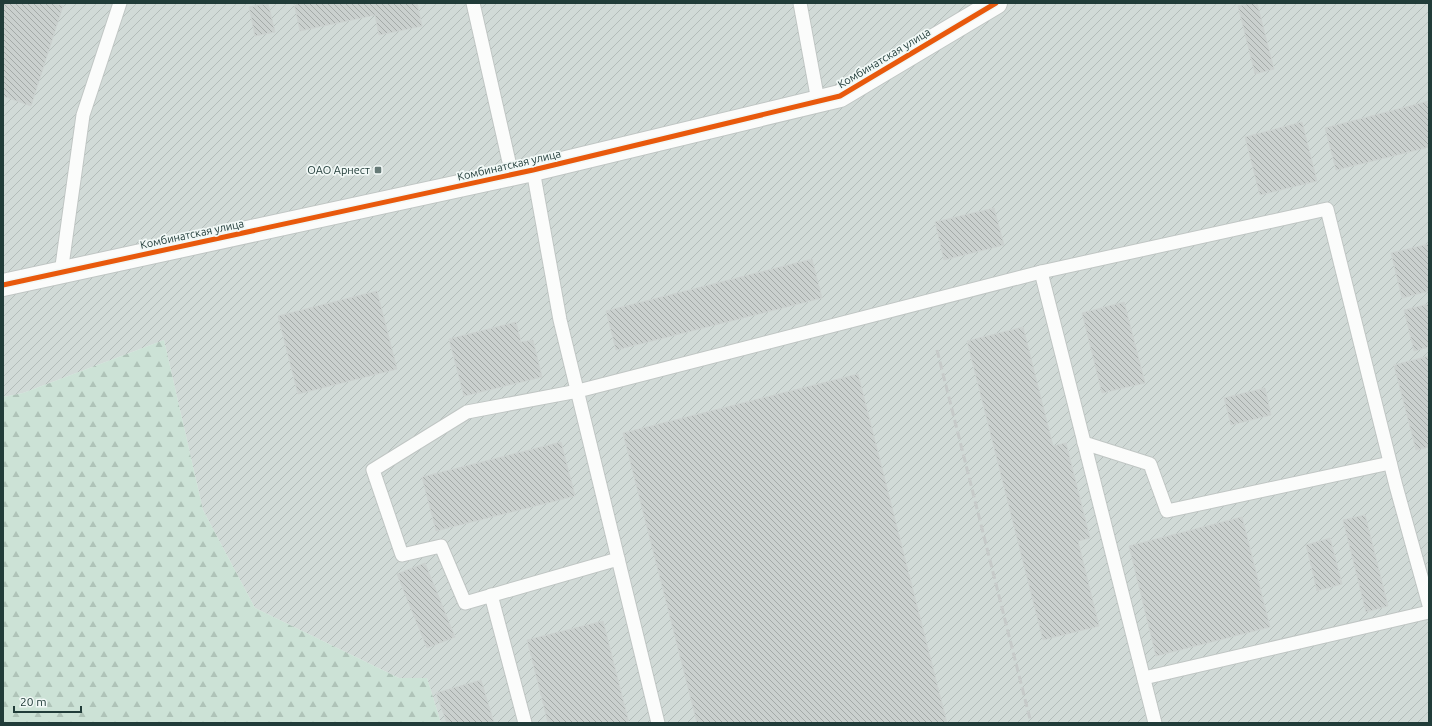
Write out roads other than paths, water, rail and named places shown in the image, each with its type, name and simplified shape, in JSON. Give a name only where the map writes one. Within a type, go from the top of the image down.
[{"type":"street","name":"Комбинатская улица","points":[[3,286],[512,175],[840,96],[996,3]]},
{"type":"lane","points":[[61,273],[83,115],[120,3]]},
{"type":"lane","points":[[473,3],[512,175]]},
{"type":"lane","points":[[800,3],[818,101]]},
{"type":"lane","points":[[533,170],[560,320],[658,723]]},
{"type":"lane","points":[[618,558],[465,603],[441,546],[402,555],[373,470],[467,412],[578,390],[1041,272],[1328,209],[1390,463],[1429,605]]},
{"type":"lane","points":[[1041,272],[1155,723]]},
{"type":"lane","points":[[1084,443],[1150,464],[1167,511],[1390,463]]},
{"type":"lane","points":[[491,595],[525,723]]},
{"type":"lane","points":[[1144,678],[1429,612]]},
{"type":"railway","points":[[937,350],[1031,723]]},
{"type":"place","name":"ОАО Арнест","points":[[378,170]]}]
